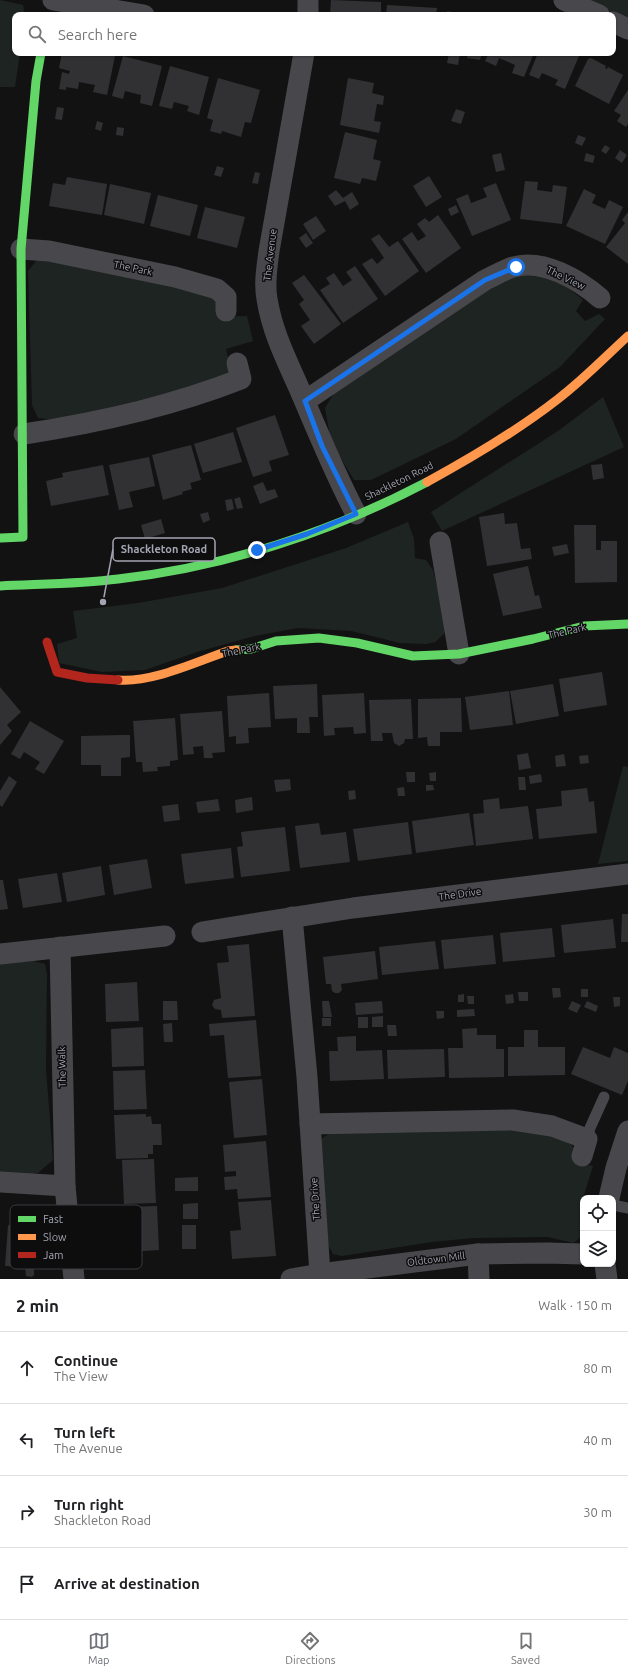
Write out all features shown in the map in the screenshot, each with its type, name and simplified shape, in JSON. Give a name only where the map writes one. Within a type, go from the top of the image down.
[{"type":"street","points":[[48,12],[50,0]]},
{"type":"street","points":[[53,0],[126,12]]},
{"type":"street","points":[[308,0],[308,12]]},
{"type":"street","points":[[564,0],[592,12]]},
{"type":"street","points":[[616,23],[628,29]]},
{"type":"street","points":[[1,538],[23,537],[24,434],[21,250],[36,81],[40,56]]},
{"type":"street","name":"The Avenue","points":[[301,56],[266,275],[266,298],[277,337],[287,364],[305,401],[322,446],[356,514]]},
{"type":"street","name":"The Park","points":[[21,250],[49,251],[118,265],[217,289],[226,297],[226,310]]},
{"type":"street","name":"The View","points":[[305,401],[485,280],[513,267],[527,265],[554,270],[583,286],[600,298]]},
{"type":"street","name":"Shackleton Road","points":[[0,586],[100,582],[171,571],[214,562],[283,542],[356,514],[424,483],[503,436],[558,399],[628,336]]},
{"type":"street","points":[[24,434],[72,426],[201,394],[241,379],[237,363]]},
{"type":"street","points":[[440,542],[446,568],[459,654]]},
{"type":"street","name":"The Park","points":[[47,642],[57,672],[87,678],[128,681],[160,674],[228,651],[252,649],[276,641],[319,638],[357,643],[413,656],[459,654],[533,639],[584,626],[628,624]]},
{"type":"street","name":"The Drive","points":[[202,932],[292,917],[498,889],[628,874]]},
{"type":"street","name":"The Drive","points":[[292,917],[310,1124],[320,1274]]},
{"type":"street","points":[[0,954],[165,936]]},
{"type":"street","name":"The Walk","points":[[60,947],[64,1186],[66,1205]]},
{"type":"street","points":[[310,1124],[513,1120],[552,1126],[585,1148]]},
{"type":"street","points":[[611,1195],[616,1168],[628,1131]]},
{"type":"street","points":[[0,1182],[64,1186]]},
{"type":"street","points":[[478,1254],[479,1279]]},
{"type":"street","name":"Oldtown Mill","points":[[291,1279],[478,1254],[580,1254]]},
{"type":"street","points":[[605,1267],[607,1279]]},
{"type":"street","name":"The Walk","points":[[73,1269],[74,1279]]},
{"type":"lane","points":[[585,1148],[590,1128],[604,1097]]},
{"type":"lane","points":[[616,1206],[628,1208]]},
{"type":"shaded area","points":[[0,0],[23,5],[24,12],[12,12],[12,56],[20,56],[15,87],[0,87]]},
{"type":"shaded area","points":[[584,0],[628,0],[628,21],[616,15],[616,12],[609,12]]},
{"type":"shaded area","points":[[47,258],[212,295],[218,304],[218,317],[247,316],[253,341],[226,349],[231,369],[229,374],[193,387],[58,420],[38,418],[32,405],[28,271],[36,261]]},
{"type":"shaded area","points":[[520,275],[548,278],[560,283],[583,300],[576,311],[585,321],[599,314],[605,319],[560,367],[456,439],[371,480],[354,480],[331,442],[325,408],[337,388],[487,290]]},
{"type":"shaded area","points":[[603,397],[624,447],[442,531],[431,512],[558,431]]},
{"type":"shaded area","points":[[408,522],[414,539],[415,558],[426,560],[433,570],[446,623],[444,634],[435,642],[426,644],[400,643],[351,631],[298,628],[255,636],[197,652],[145,670],[102,672],[59,663],[57,644],[77,638],[73,611],[138,603],[222,588],[346,548]]},
{"type":"shaded area","points":[[623,766],[628,767],[628,861],[598,864]]},
{"type":"shaded area","points":[[29,960],[45,964],[47,974],[46,1068],[53,1160],[38,1173],[25,1175],[0,1174],[0,964]]},
{"type":"shaded area","points":[[533,1130],[570,1142],[574,1149],[573,1161],[593,1166],[584,1195],[580,1195],[580,1238],[573,1243],[548,1237],[473,1238],[432,1242],[342,1256],[333,1254],[328,1245],[321,1139],[337,1131]]},
{"type":"building","points":[[331,0],[381,2],[381,12],[330,12]]},
{"type":"building","points":[[387,5],[437,8],[436,12],[386,12]]},
{"type":"building","points":[[61,56],[115,56],[107,95],[93,92],[95,85],[79,82],[78,89],[66,87],[66,90],[59,89],[62,72],[69,74],[70,71],[59,68]]},
{"type":"building","points":[[123,56],[162,66],[152,106],[140,103],[141,95],[125,91],[123,99],[112,96]]},
{"type":"building","points":[[448,56],[460,56],[458,65],[447,63]]},
{"type":"building","points":[[467,56],[481,56],[480,60],[467,58]]},
{"type":"building","points":[[488,56],[533,56],[524,77],[512,73],[515,65],[499,58],[496,66],[485,61]]},
{"type":"building","points":[[537,56],[579,56],[565,89],[555,85],[558,80],[542,73],[539,79],[529,75]]},
{"type":"building","points":[[591,58],[606,66],[605,68],[607,69],[608,67],[623,75],[609,104],[575,86],[588,59]]},
{"type":"building","points":[[170,66],[209,77],[199,115],[187,111],[189,106],[174,102],[172,109],[159,106]]},
{"type":"building","points":[[218,78],[260,90],[251,123],[245,122],[241,137],[222,131],[221,134],[210,131],[213,120],[207,118]]},
{"type":"building","points":[[348,78],[374,83],[372,93],[384,96],[383,105],[377,104],[374,121],[381,122],[379,133],[340,125]]},
{"type":"building","points":[[628,90],[628,124],[626,127],[617,121],[621,115],[614,111]]},
{"type":"building","points":[[57,107],[64,108],[62,120],[55,119]]},
{"type":"building","points":[[456,109],[465,112],[461,124],[451,121]]},
{"type":"building","points":[[97,121],[103,123],[101,131],[95,129]]},
{"type":"building","points":[[117,127],[124,128],[123,136],[116,135]]},
{"type":"building","points":[[345,132],[377,140],[373,159],[381,161],[376,181],[362,178],[360,184],[334,178]]},
{"type":"building","points":[[578,135],[586,138],[582,146],[575,143]]},
{"type":"building","points":[[605,145],[610,148],[606,154],[601,151]]},
{"type":"building","points":[[620,150],[627,155],[622,163],[615,158]]},
{"type":"building","points":[[501,153],[505,170],[496,172],[492,155]]},
{"type":"building","points":[[586,153],[595,156],[593,163],[584,161]]},
{"type":"building","points":[[217,166],[224,168],[221,177],[214,175]]},
{"type":"building","points":[[255,172],[260,173],[258,184],[252,183]]},
{"type":"building","points":[[429,176],[442,197],[426,207],[413,186]]},
{"type":"building","points":[[67,177],[107,184],[102,215],[49,206],[53,183],[65,185]]},
{"type":"building","points":[[525,181],[538,182],[537,190],[552,192],[553,185],[567,187],[562,224],[520,219]]},
{"type":"building","points":[[496,183],[511,220],[472,236],[456,199],[468,194],[471,203],[487,197],[483,188]]},
{"type":"building","points":[[110,184],[151,193],[144,224],[104,215]]},
{"type":"building","points":[[584,189],[596,195],[592,203],[605,209],[609,200],[623,207],[605,244],[566,226]]},
{"type":"building","points":[[336,190],[343,198],[352,192],[359,204],[350,210],[345,201],[335,206],[328,196]]},
{"type":"building","points":[[158,195],[198,205],[190,236],[150,226]]},
{"type":"building","points":[[456,205],[459,212],[451,216],[448,209]]},
{"type":"building","points":[[205,207],[245,217],[237,248],[197,238]]},
{"type":"building","points":[[628,212],[628,264],[606,247],[625,223],[622,220]]},
{"type":"building","points":[[438,215],[461,248],[426,273],[402,239],[412,232],[418,241],[426,236],[417,224],[425,218],[429,222]]},
{"type":"building","points":[[316,216],[326,231],[313,240],[303,224]]},
{"type":"building","points":[[306,233],[313,243],[306,248],[299,238]]},
{"type":"building","points":[[379,234],[389,247],[398,241],[419,271],[385,296],[362,264],[372,258],[377,264],[384,258],[371,239]]},
{"type":"building","points":[[355,266],[378,299],[343,323],[320,290],[330,284],[326,278],[334,273],[343,286],[352,280],[346,272]]},
{"type":"building","points":[[304,275],[341,324],[314,344],[301,326],[310,320],[299,304],[304,300],[292,283]]},
{"type":"building","points":[[275,415],[289,455],[269,461],[272,471],[253,477],[236,428]]},
{"type":"building","points":[[233,432],[242,462],[203,473],[194,444]]},
{"type":"building","points":[[191,445],[201,480],[190,483],[192,489],[182,492],[183,494],[163,500],[152,455]]},
{"type":"building","points":[[149,457],[155,486],[129,492],[133,507],[119,510],[109,465]]},
{"type":"building","points":[[602,464],[604,478],[593,480],[591,465]]},
{"type":"building","points":[[103,465],[109,495],[51,506],[46,481],[63,477],[62,473]]},
{"type":"building","points":[[263,482],[267,491],[275,489],[278,497],[260,504],[253,486]]},
{"type":"building","points":[[240,497],[243,508],[237,509],[234,499]]},
{"type":"building","points":[[232,499],[234,509],[227,511],[225,500]]},
{"type":"building","points":[[208,512],[210,520],[203,523],[200,514]]},
{"type":"building","points":[[504,513],[505,524],[517,523],[521,549],[530,548],[532,559],[487,566],[479,517]]},
{"type":"building","points":[[161,519],[165,533],[145,539],[141,525]]},
{"type":"building","points":[[574,525],[596,525],[596,550],[601,550],[601,541],[617,541],[617,582],[575,583]]},
{"type":"building","points":[[567,544],[569,553],[554,556],[552,547]]},
{"type":"building","points":[[528,566],[535,596],[539,595],[542,608],[503,616],[493,574]]},
{"type":"building","points":[[602,672],[607,705],[564,712],[559,679]]},
{"type":"building","points":[[317,684],[318,717],[309,717],[310,733],[297,733],[297,718],[275,719],[273,686]]},
{"type":"building","points":[[553,684],[559,716],[516,724],[510,691]]},
{"type":"building","points":[[0,687],[21,712],[7,725],[12,731],[0,745]]},
{"type":"building","points":[[509,691],[513,725],[470,730],[465,697]]},
{"type":"building","points":[[269,693],[271,727],[248,728],[249,743],[236,744],[236,736],[229,737],[227,696]]},
{"type":"building","points":[[364,693],[366,733],[354,734],[353,727],[334,728],[335,735],[324,736],[322,695]]},
{"type":"building","points":[[461,698],[462,732],[440,732],[440,746],[428,746],[427,737],[418,738],[418,699]]},
{"type":"building","points":[[411,699],[413,739],[405,739],[404,743],[399,746],[394,743],[392,733],[382,733],[383,741],[371,741],[369,700]]},
{"type":"building","points":[[222,711],[225,752],[212,753],[213,758],[204,758],[203,746],[193,747],[194,754],[183,755],[180,714]]},
{"type":"building","points":[[175,718],[178,760],[170,761],[170,766],[157,767],[158,771],[143,772],[142,762],[136,762],[133,721]]},
{"type":"building","points":[[30,721],[64,741],[44,774],[35,769],[40,762],[24,752],[20,759],[11,754]]},
{"type":"building","points":[[130,735],[130,757],[121,758],[121,776],[101,776],[101,765],[81,765],[81,736]]},
{"type":"building","points":[[528,753],[531,768],[519,770],[517,755]]},
{"type":"building","points":[[564,754],[566,766],[556,767],[555,756]]},
{"type":"building","points":[[588,755],[589,763],[580,764],[579,756]]},
{"type":"building","points":[[406,772],[415,772],[415,782],[407,782]]},
{"type":"building","points":[[436,772],[436,781],[430,781],[429,773]]},
{"type":"building","points":[[541,774],[542,782],[530,784],[529,776]]},
{"type":"building","points":[[9,776],[17,782],[2,807],[0,805],[0,791]]},
{"type":"building","points":[[518,777],[525,777],[526,790],[519,790]]},
{"type":"building","points":[[290,779],[291,790],[276,792],[274,780]]},
{"type":"building","points":[[426,785],[433,785],[434,790],[426,791]]},
{"type":"building","points":[[404,787],[405,796],[398,796],[397,788]]},
{"type":"building","points":[[587,788],[589,802],[594,801],[597,833],[539,839],[536,809],[562,806],[561,791]]},
{"type":"building","points":[[355,790],[356,799],[349,800],[348,791]]},
{"type":"building","points":[[252,797],[253,810],[236,813],[235,800]]},
{"type":"building","points":[[499,798],[500,809],[528,806],[533,839],[476,846],[473,814],[484,813],[483,800]]},
{"type":"building","points":[[218,799],[220,811],[198,813],[196,802]]},
{"type":"building","points":[[178,804],[180,820],[164,822],[162,806]]},
{"type":"building","points":[[469,813],[474,845],[416,853],[412,821]]},
{"type":"building","points":[[408,822],[412,854],[358,861],[353,829]]},
{"type":"building","points":[[319,823],[321,835],[346,832],[350,862],[300,868],[295,826]]},
{"type":"building","points":[[285,827],[290,871],[241,877],[237,847],[243,846],[241,832]]},
{"type":"building","points":[[231,848],[234,878],[185,884],[181,854]]},
{"type":"building","points":[[147,859],[152,888],[114,895],[109,865]]},
{"type":"building","points":[[101,866],[105,895],[67,902],[62,873]]},
{"type":"building","points":[[57,873],[62,902],[23,908],[18,879]]},
{"type":"building","points":[[0,880],[3,880],[8,909],[0,910]]},
{"type":"building","points":[[622,914],[628,914],[628,942],[621,942]]},
{"type":"building","points":[[613,919],[616,948],[564,953],[561,925]]},
{"type":"building","points":[[552,928],[555,957],[503,962],[500,933]]},
{"type":"building","points":[[493,935],[496,964],[444,969],[441,940]]},
{"type":"building","points":[[435,941],[439,969],[382,975],[379,947]]},
{"type":"building","points":[[249,944],[255,1016],[222,1018],[221,1010],[215,1009],[212,1005],[214,1000],[221,998],[217,963],[229,962],[227,946]]},
{"type":"building","points":[[375,951],[378,979],[341,984],[342,990],[339,993],[332,991],[331,984],[326,984],[323,957]]},
{"type":"building","points":[[137,982],[139,1021],[106,1022],[105,984]]},
{"type":"building","points":[[552,988],[560,988],[561,997],[553,998]]},
{"type":"building","points":[[581,989],[588,989],[588,997],[581,997]]},
{"type":"building","points":[[518,992],[528,992],[528,1001],[519,1001]]},
{"type":"building","points":[[464,994],[464,1002],[458,1002],[458,995]]},
{"type":"building","points":[[513,994],[514,1003],[506,1004],[505,995]]},
{"type":"building","points":[[467,996],[474,996],[474,1004],[468,1004]]},
{"type":"building","points":[[613,997],[620,997],[620,1006],[614,1007]]},
{"type":"building","points":[[163,1001],[177,1001],[178,1020],[163,1020]]},
{"type":"building","points":[[322,1001],[329,1001],[332,1017],[323,1017]]},
{"type":"building","points":[[382,1001],[383,1013],[356,1015],[355,1003]]},
{"type":"building","points":[[572,1001],[581,1005],[577,1013],[568,1009]]},
{"type":"building","points":[[587,1001],[598,1006],[596,1012],[584,1007]]},
{"type":"building","points":[[474,1009],[475,1016],[457,1017],[457,1010]]},
{"type":"building","points":[[436,1011],[444,1011],[444,1018],[437,1019]]},
{"type":"building","points":[[383,1016],[383,1027],[372,1027],[372,1017]]},
{"type":"building","points":[[358,1017],[368,1017],[368,1028],[358,1028]]},
{"type":"building","points":[[322,1018],[331,1018],[331,1026],[322,1026]]},
{"type":"building","points":[[256,1020],[261,1076],[228,1078],[224,1035],[210,1036],[209,1024]]},
{"type":"building","points":[[172,1023],[173,1042],[164,1042],[163,1024]]},
{"type":"building","points":[[387,1025],[396,1025],[397,1036],[388,1036]]},
{"type":"building","points":[[143,1027],[144,1066],[112,1067],[111,1029]]},
{"type":"building","points":[[477,1028],[477,1035],[496,1035],[496,1049],[504,1049],[504,1077],[449,1078],[448,1048],[463,1048],[462,1029]]},
{"type":"building","points":[[524,1030],[538,1030],[538,1047],[565,1047],[565,1075],[508,1076],[508,1047],[524,1047]]},
{"type":"building","points":[[356,1036],[356,1051],[382,1050],[384,1079],[330,1081],[329,1051],[338,1051],[337,1037]]},
{"type":"building","points":[[583,1047],[610,1058],[614,1047],[628,1053],[628,1081],[622,1095],[571,1074]]},
{"type":"building","points":[[444,1049],[445,1077],[388,1079],[387,1050]]},
{"type":"building","points":[[145,1070],[147,1109],[114,1110],[113,1071]]},
{"type":"building","points":[[262,1079],[267,1135],[234,1138],[229,1082]]},
{"type":"building","points":[[146,1114],[146,1117],[151,1116],[152,1124],[161,1124],[162,1145],[153,1145],[153,1154],[148,1154],[148,1158],[116,1159],[114,1115]]},
{"type":"building","points":[[266,1141],[271,1197],[238,1199],[237,1189],[225,1190],[224,1177],[236,1176],[236,1171],[225,1172],[223,1145]]},
{"type":"building","points":[[154,1159],[156,1203],[124,1204],[122,1160]]},
{"type":"building","points":[[198,1177],[198,1191],[175,1191],[175,1178]]},
{"type":"building","points":[[271,1200],[276,1256],[232,1259],[230,1231],[241,1230],[238,1202]]},
{"type":"building","points":[[198,1203],[198,1219],[183,1219],[183,1204]]},
{"type":"building","points":[[142,1206],[157,1206],[159,1250],[142,1251]]},
{"type":"building","points":[[8,1225],[10,1225],[10,1266],[5,1266]]},
{"type":"building","points":[[182,1225],[196,1225],[196,1249],[182,1249]]},
{"type":"building","points":[[25,1269],[34,1269],[34,1275],[32,1277],[26,1276]]},
{"type":"traffic: fast","points":[[1,538],[23,537],[21,249],[36,81],[40,56]]},
{"type":"traffic: fast","points":[[0,586],[103,581],[198,566],[277,545],[316,532],[354,517],[427,482]]},
{"type":"traffic: fast","points":[[236,650],[251,649],[276,641],[319,638],[357,643],[413,656],[459,654],[533,639],[584,626],[628,624]]},
{"type":"traffic: slow","points":[[427,482],[461,463],[527,422],[576,384],[628,336]]},
{"type":"traffic: slow","points":[[118,680],[131,680],[159,675],[228,651],[236,650]]},
{"type":"traffic: jam","points":[[47,642],[57,672],[87,678],[118,680]]},
{"type":"place","name":"Shackleton Road","points":[[103,602]]},
{"type":"route","points":[[257,550],[307,534],[356,514],[322,446],[305,401],[485,280],[516,267]]}]
